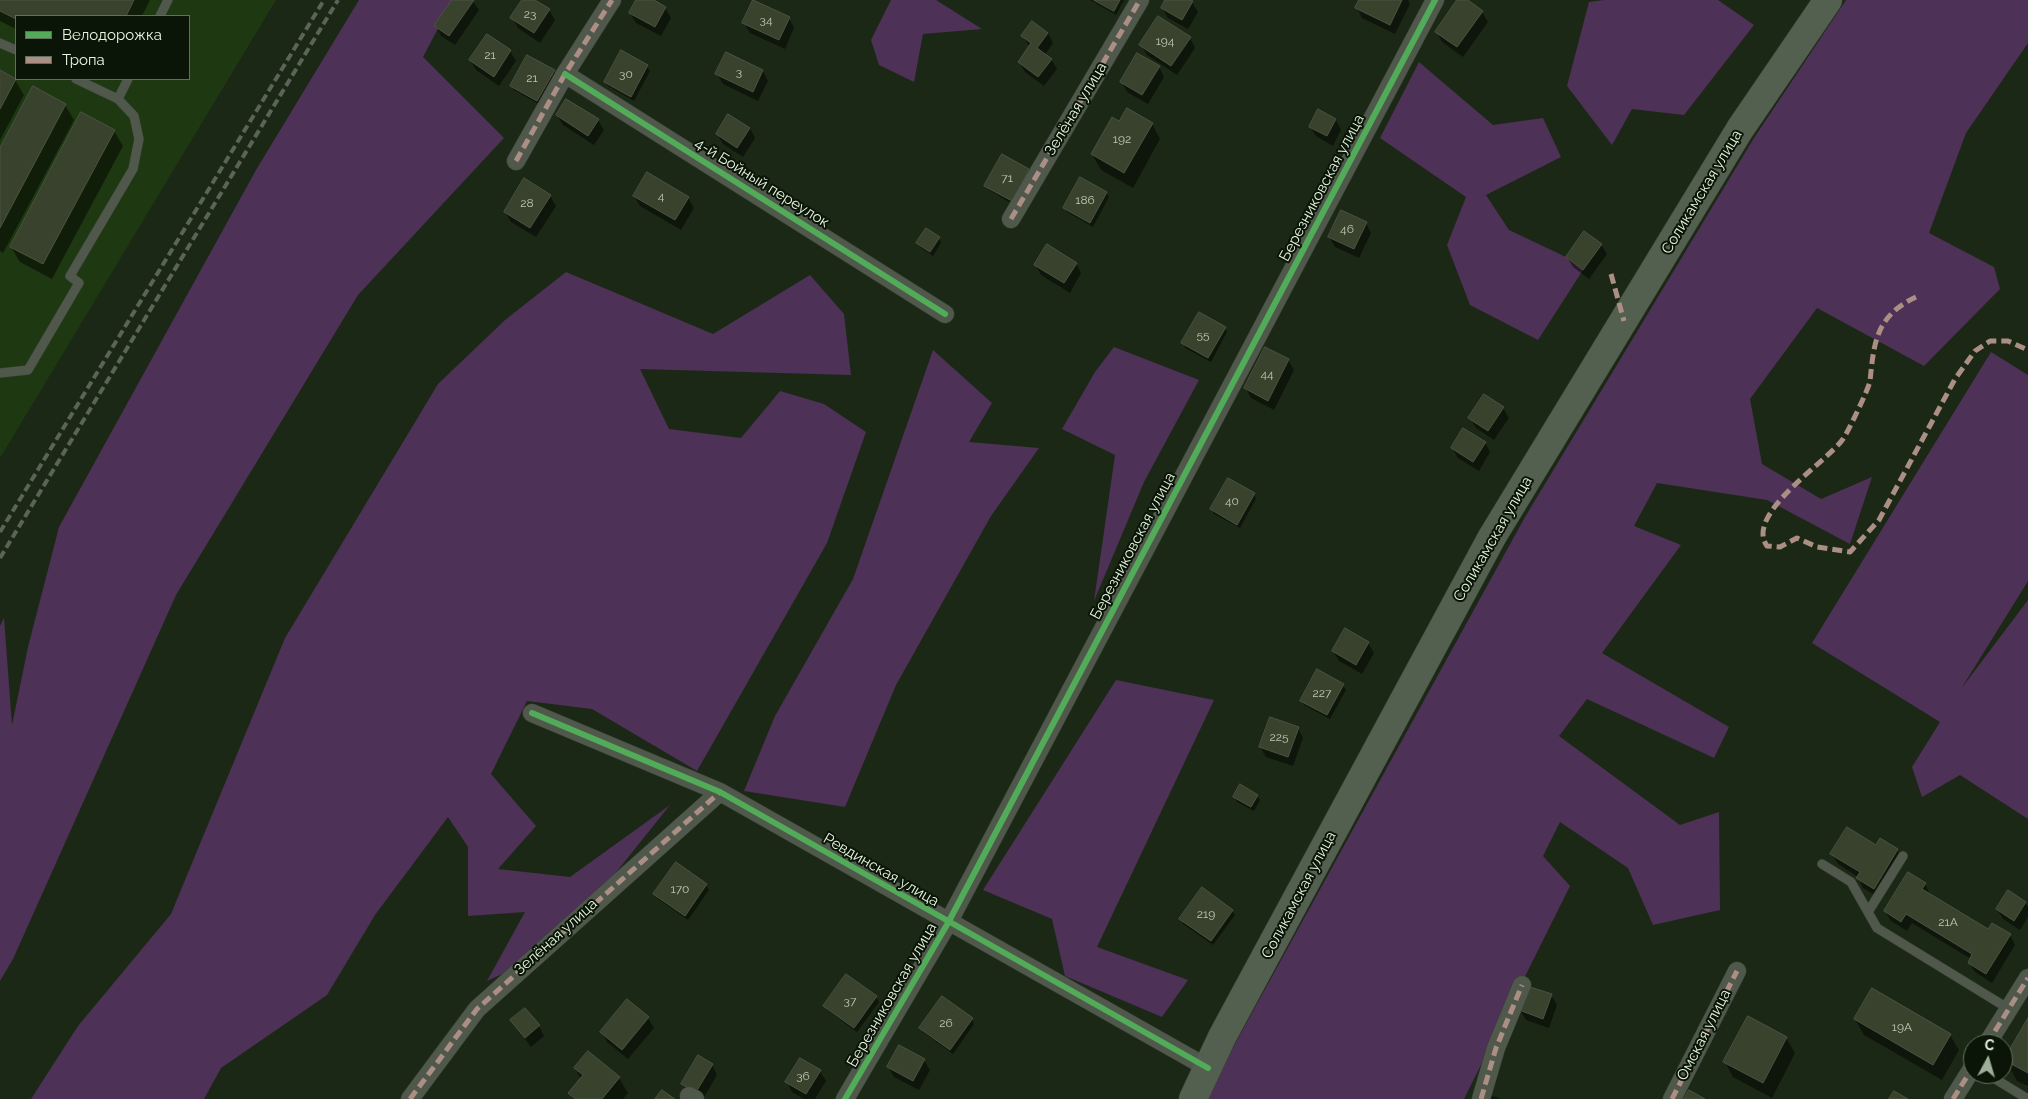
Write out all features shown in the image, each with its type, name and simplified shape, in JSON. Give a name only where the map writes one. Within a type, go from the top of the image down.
[{"type":"main road","name":"Соликамская улица","points":[[1193,1099],[1232,1019],[1492,537],[1740,129],[1828,0]]},
{"type":"street","points":[[516,161],[565,74],[612,0]]},
{"type":"street","name":"Зелёная улица","points":[[1011,219],[1140,0]]},
{"type":"street","name":"Березниковская улица","points":[[845,1099],[948,923],[1434,0]]},
{"type":"street","name":"4-й Бойный переулок","points":[[565,74],[945,314]]},
{"type":"street","name":"Ревдинская улица","points":[[532,713],[720,792],[948,923],[1208,1068]]},
{"type":"street","name":"Зелёная улица","points":[[410,1099],[478,1009],[720,792]]},
{"type":"street","name":"Омская улица","points":[[1672,1099],[1737,971]]},
{"type":"street","points":[[1994,1034],[2028,978]]},
{"type":"street","points":[[1481,1099],[1496,1048],[1522,985]]},
{"type":"street","points":[[1954,1099],[1963,1084]]},
{"type":"lane","points":[[160,15],[168,0]]},
{"type":"lane","points":[[0,43],[15,50]]},
{"type":"lane","points":[[0,373],[28,370],[79,283],[70,276],[133,169],[138,139],[134,116],[118,99],[78,80]]},
{"type":"lane","points":[[118,99],[128,80]]},
{"type":"lane","points":[[1868,912],[1903,856]]},
{"type":"lane","points":[[1822,864],[1851,882],[1877,928],[2009,1009]]},
{"type":"lane","points":[[2003,1084],[2028,1099]]},
{"type":"shaded area","points":[[0,0],[276,0],[0,458]]},
{"type":"shaded area","points":[[359,0],[453,0],[423,57],[504,138],[358,295],[176,595],[13,959],[0,981],[0,626],[4,618],[12,725],[28,647],[59,527],[256,170]]},
{"type":"shaded area","points":[[891,0],[936,0],[982,29],[923,34],[914,82],[879,65],[871,40]]},
{"type":"shaded area","points":[[1604,0],[1718,0],[1754,25],[1684,115],[1632,109],[1612,145],[1567,86],[1589,2]]},
{"type":"shaded area","points":[[1846,0],[2028,0],[2028,43],[1966,133],[1929,233],[1994,267],[2000,289],[1924,366],[1817,308],[1750,399],[1762,464],[1821,499],[1872,477],[1850,544],[1767,500],[1657,483],[1634,526],[1681,545],[1602,653],[1729,727],[1714,758],[1587,699],[1559,736],[1680,825],[1719,812],[1720,910],[1653,925],[1628,868],[1560,822],[1543,856],[1570,886],[1464,1099],[1207,1099],[1220,1071],[1525,517],[1754,138]]},
{"type":"shaded area","points":[[1419,62],[1493,125],[1543,118],[1561,157],[1486,195],[1509,230],[1566,257],[1583,270],[1538,340],[1470,305],[1447,245],[1466,197],[1380,138]]},
{"type":"shaded area","points":[[566,272],[713,334],[810,275],[844,314],[851,375],[640,369],[669,429],[741,438],[780,391],[824,404],[866,432],[827,543],[697,771],[592,709],[527,701],[491,774],[536,826],[498,869],[570,877],[670,805],[594,900],[528,962],[487,981],[525,912],[468,916],[468,847],[448,817],[375,915],[327,995],[221,1068],[204,1099],[31,1099],[78,1026],[171,914],[285,638],[438,384],[505,320]]},
{"type":"shaded area","points":[[1114,347],[1199,380],[1144,482],[1094,601],[1115,455],[1062,429],[1095,372]]},
{"type":"shaded area","points":[[933,350],[992,403],[969,442],[1039,448],[991,516],[896,685],[845,807],[744,791],[775,716],[853,579]]},
{"type":"shaded area","points":[[1991,352],[2028,375],[2028,581],[1961,689],[2028,600],[2028,819],[1960,775],[1922,797],[1912,767],[1940,722],[1812,643]]},
{"type":"shaded area","points":[[1116,680],[1214,700],[1097,947],[1188,980],[1162,1017],[1065,976],[1052,919],[983,890]]},
{"type":"building","points":[[0,0],[134,0],[126,15],[15,15],[15,18],[0,11]]},
{"type":"building","points":[[452,0],[474,0],[449,36],[434,26]]},
{"type":"building","points":[[522,0],[535,0],[550,9],[534,33],[510,18]]},
{"type":"building","points":[[636,0],[654,0],[666,7],[655,27],[629,13]]},
{"type":"building","points":[[753,0],[790,17],[779,40],[742,23]]},
{"type":"building","points":[[1094,0],[1120,0],[1114,11]]},
{"type":"building","points":[[1165,0],[1193,1],[1182,20],[1161,8]]},
{"type":"building","points":[[1359,0],[1402,0],[1390,25],[1355,8]]},
{"type":"building","points":[[1457,0],[1468,0],[1483,11],[1457,47],[1435,32]]},
{"type":"building","points":[[1158,16],[1191,37],[1171,66],[1139,45]]},
{"type":"building","points":[[1032,21],[1048,33],[1037,48],[1052,59],[1038,77],[1018,62],[1031,43],[1021,36]]},
{"type":"building","points":[[487,34],[511,50],[494,77],[469,60]]},
{"type":"building","points":[[621,50],[648,65],[631,97],[604,82]]},
{"type":"building","points":[[726,52],[763,70],[753,92],[715,74]]},
{"type":"building","points":[[1137,53],[1160,66],[1142,95],[1120,82]]},
{"type":"building","points":[[527,55],[555,70],[537,101],[510,86]]},
{"type":"building","points":[[0,70],[15,80],[0,109]]},
{"type":"building","points":[[33,86],[66,104],[0,228],[0,148]]},
{"type":"building","points":[[566,99],[599,119],[588,136],[556,115]]},
{"type":"building","points":[[1127,108],[1153,123],[1124,173],[1091,154],[1112,117],[1119,121]]},
{"type":"building","points":[[1318,109],[1336,119],[1327,136],[1309,127]]},
{"type":"building","points":[[81,112],[115,130],[43,264],[10,247]]},
{"type":"building","points":[[728,114],[750,128],[737,148],[716,134]]},
{"type":"building","points":[[1002,154],[1029,169],[1012,201],[984,186]]},
{"type":"building","points":[[647,172],[689,197],[675,220],[633,196]]},
{"type":"building","points":[[1080,177],[1107,192],[1090,223],[1063,208]]},
{"type":"building","points":[[524,178],[551,195],[530,228],[504,212]]},
{"type":"building","points":[[1341,210],[1367,222],[1354,249],[1328,237]]},
{"type":"building","points":[[926,228],[940,237],[930,252],[916,243]]},
{"type":"building","points":[[1584,231],[1602,244],[1583,270],[1566,257]]},
{"type":"building","points":[[1047,244],[1077,263],[1064,283],[1034,265]]},
{"type":"building","points":[[1199,312],[1226,327],[1208,358],[1181,343]]},
{"type":"building","points":[[1265,347],[1289,359],[1268,401],[1244,388]]},
{"type":"building","points":[[1484,394],[1504,407],[1488,431],[1468,418]]},
{"type":"building","points":[[1463,428],[1486,442],[1473,462],[1451,448]]},
{"type":"building","points":[[1228,478],[1255,493],[1237,525],[1210,509]]},
{"type":"building","points":[[1345,628],[1369,642],[1356,665],[1332,651]]},
{"type":"building","points":[[1317,669],[1344,684],[1327,715],[1300,701]]},
{"type":"building","points":[[1270,717],[1299,727],[1288,757],[1259,747]]},
{"type":"building","points":[[1240,784],[1258,795],[1251,807],[1233,797]]},
{"type":"building","points":[[1847,827],[1876,845],[1880,838],[1898,849],[1874,889],[1856,878],[1860,872],[1830,854]]},
{"type":"building","points":[[676,862],[707,884],[685,916],[653,894]]},
{"type":"building","points":[[1908,872],[1926,883],[1922,889],[1988,929],[1992,923],[2011,934],[1986,974],[1968,963],[1972,954],[1906,914],[1901,922],[1884,911]]},
{"type":"building","points":[[1202,887],[1233,910],[1211,941],[1179,919]]},
{"type":"building","points":[[2008,890],[2026,902],[2014,921],[1996,909]]},
{"type":"building","points":[[846,974],[877,996],[854,1028],[823,1006]]},
{"type":"building","points":[[1527,986],[1552,994],[1543,1019],[1519,1010]]},
{"type":"building","points":[[1872,988],[1951,1034],[1933,1065],[1854,1019]]},
{"type":"building","points":[[942,996],[973,1018],[950,1050],[919,1028]]},
{"type":"building","points":[[627,999],[649,1017],[622,1050],[600,1032]]},
{"type":"building","points":[[525,1008],[540,1025],[525,1038],[510,1020]]},
{"type":"building","points":[[1748,1016],[1787,1037],[1763,1083],[1723,1062]]},
{"type":"building","points":[[2028,1018],[2028,1073],[2013,1065],[2013,1044]]},
{"type":"building","points":[[899,1045],[925,1059],[913,1081],[887,1067]]},
{"type":"building","points":[[588,1051],[620,1077],[602,1099],[575,1099],[568,1093],[583,1075],[574,1068]]},
{"type":"building","points":[[698,1055],[713,1064],[696,1092],[681,1084]]},
{"type":"building","points":[[800,1058],[821,1070],[806,1094],[785,1082]]},
{"type":"building","points":[[662,1090],[675,1099],[655,1099]]},
{"type":"building","points":[[1689,1090],[1705,1099],[1684,1099]]},
{"type":"building","points":[[1894,1091],[1908,1099],[1889,1099]]},
{"type":"railway","points":[[0,532],[324,0]]},
{"type":"railway","points":[[0,558],[338,0]]},
{"type":"marked path","points":[[516,161],[565,74],[612,0]]},
{"type":"marked path","points":[[1011,219],[1140,0]]},
{"type":"marked path","points":[[1611,274],[1624,321]]},
{"type":"marked path","points":[[1916,297],[1903,304],[1885,322],[1876,342],[1869,385],[1843,439],[1790,489],[1767,519],[1763,533],[1767,546],[1780,547],[1797,538],[1817,547],[1850,552],[1879,520],[1955,379],[1975,351],[1990,341],[2008,341],[2028,350]]},
{"type":"marked path","points":[[410,1099],[477,1009],[720,792]]},
{"type":"marked path","points":[[1672,1099],[1737,971]]},
{"type":"marked path","points":[[1993,1034],[2028,978]]},
{"type":"marked path","points":[[1481,1099],[1496,1048],[1522,985]]},
{"type":"marked path","points":[[1953,1099],[1963,1083]]},
{"type":"cycle path","points":[[845,1099],[948,923],[1435,0]]},
{"type":"cycle path","points":[[565,74],[945,314]]},
{"type":"cycle path","points":[[532,713],[720,792],[1208,1068]]}]
